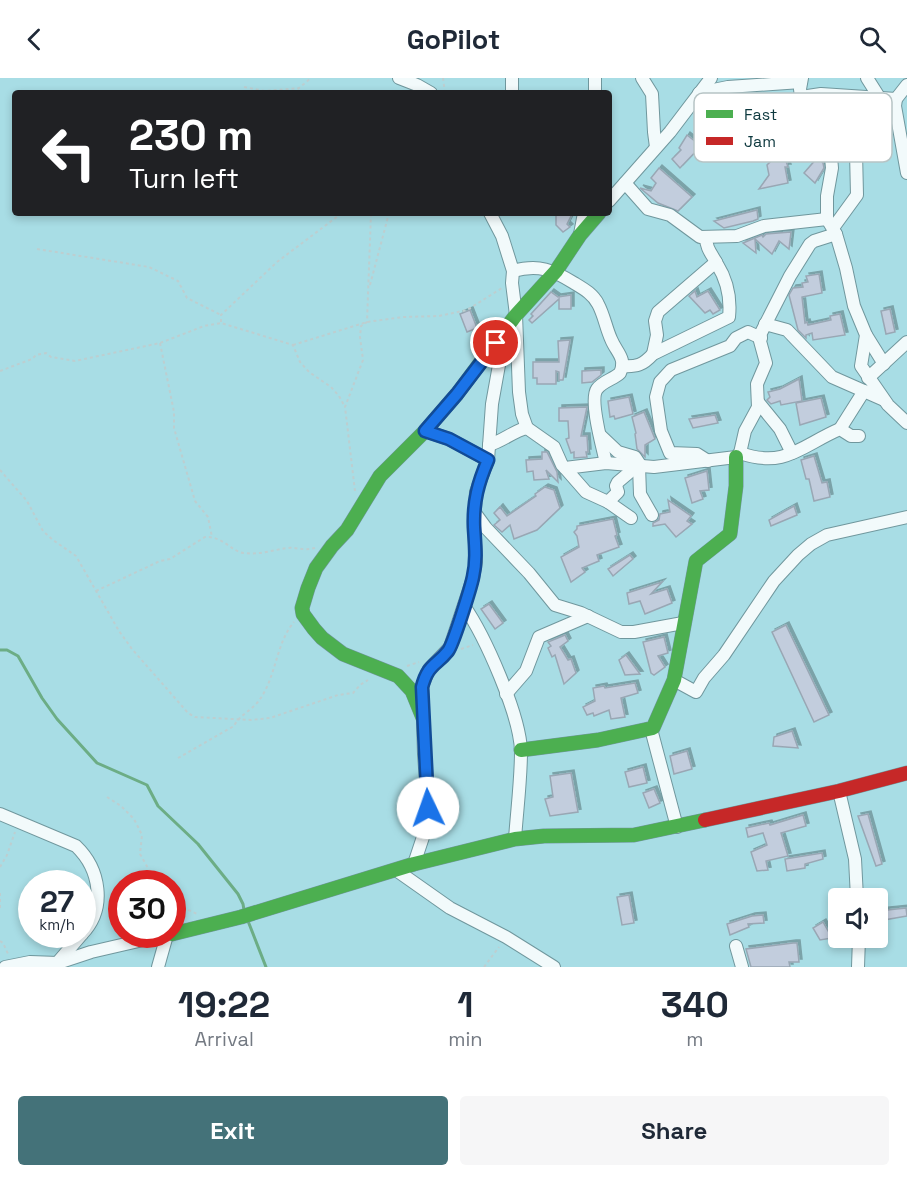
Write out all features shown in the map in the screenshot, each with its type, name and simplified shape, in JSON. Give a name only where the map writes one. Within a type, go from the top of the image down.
[{"type":"street","points":[[399,78],[426,90]]},
{"type":"street","points":[[642,78],[652,94],[656,147]]},
{"type":"street","points":[[699,93],[711,78]]},
{"type":"street","points":[[867,78],[876,93]]},
{"type":"street","points":[[699,93],[729,87],[801,80]]},
{"type":"street","points":[[907,85],[896,99],[907,173]]},
{"type":"street","points":[[612,198],[694,99]]},
{"type":"street","points":[[892,99],[896,99]]},
{"type":"street","points":[[831,162],[827,196],[832,227],[846,268],[854,306],[866,335],[884,364]]},
{"type":"street","points":[[521,750],[598,740],[651,729],[656,722],[674,680],[696,561],[730,534],[738,460],[745,432],[755,415],[758,402],[757,384],[766,363],[761,338],[765,324],[810,244],[832,227],[857,195],[856,162]]},
{"type":"street","points":[[625,183],[648,209],[670,215],[700,237],[736,236],[764,226],[832,227]]},
{"type":"street","points":[[492,216],[502,236],[512,277],[519,392],[522,414],[527,428],[554,447],[562,465],[586,492],[608,502],[631,518]]},
{"type":"street","points":[[580,235],[583,216]]},
{"type":"street","points":[[423,718],[408,687],[398,676],[343,654],[322,638],[303,614],[304,600],[312,577],[332,546],[347,530],[381,476],[425,431],[464,384],[516,315],[556,271],[580,235],[596,216]]},
{"type":"street","points":[[652,354],[729,317],[730,302],[725,280],[706,245],[706,237]]},
{"type":"street","points":[[622,366],[636,367],[645,363],[652,354],[657,335],[655,321],[658,312],[717,262]]},
{"type":"street","points":[[512,277],[527,268],[556,271],[587,291],[597,302],[611,340],[621,356],[622,366],[616,377],[596,391],[596,415],[606,464]]},
{"type":"street","points":[[414,864],[425,831],[428,808],[422,687],[424,676],[433,664],[448,651],[473,578],[476,562],[476,492],[488,460],[492,404],[499,365],[516,315]]},
{"type":"street","points":[[765,324],[787,330],[832,376],[884,400]]},
{"type":"street","points":[[708,461],[696,454],[670,453],[661,431],[656,397],[660,382],[671,370],[730,346],[736,338],[747,332],[761,338]]},
{"type":"street","points":[[866,335],[861,366],[884,400],[907,423]]},
{"type":"street","points":[[868,378],[907,342]]},
{"type":"street","points":[[566,468],[606,464],[654,467],[708,461],[765,459],[792,453],[803,450],[840,429],[864,391]]},
{"type":"street","points":[[758,402],[780,429],[792,453]]},
{"type":"street","points":[[489,446],[527,428]]},
{"type":"street","points":[[840,429],[851,436],[859,436]]},
{"type":"street","points":[[425,431],[449,439],[488,460]]},
{"type":"street","points":[[600,435],[618,452],[635,458],[639,466],[640,494],[652,515]]},
{"type":"street","points":[[738,460],[765,459]]},
{"type":"street","points":[[608,502],[618,492],[616,486],[618,482],[639,466]]},
{"type":"street","points":[[475,513],[555,605],[588,616],[621,632],[634,632],[684,622]]},
{"type":"street","points":[[674,680],[696,692],[774,581],[811,544],[827,535],[907,517]]},
{"type":"street","points":[[464,606],[485,643],[506,694],[518,732],[521,750],[515,839]]},
{"type":"street","points":[[506,694],[526,671],[539,637],[588,616]]},
{"type":"street","points":[[651,729],[677,826]]},
{"type":"street","points":[[186,930],[245,916],[414,864],[515,839],[544,836],[634,835],[839,791],[907,773]]},
{"type":"street","points":[[839,791],[855,859],[856,888]]},
{"type":"street","points":[[0,814],[18,824],[76,846],[86,855],[92,870]]},
{"type":"street","points":[[396,870],[450,908],[506,937],[554,967]]},
{"type":"street","points":[[96,882],[99,902],[96,913]]},
{"type":"street","points":[[736,946],[742,967]]},
{"type":"street","points":[[57,963],[70,948]]},
{"type":"street","points":[[9,966],[30,962],[57,963],[109,948]]},
{"type":"street","points":[[158,967],[165,948]]},
{"type":"street","points":[[858,967],[859,948]]},
{"type":"path","points":[[297,90],[310,78]]},
{"type":"path","points":[[244,87],[260,90]]},
{"type":"path","points":[[276,90],[299,88]]},
{"type":"path","points":[[220,315],[277,262],[338,216]]},
{"type":"path","points":[[345,407],[363,360],[360,337],[362,326],[367,322],[371,216]]},
{"type":"path","points":[[369,291],[388,216]]},
{"type":"path","points":[[37,249],[148,267],[178,281],[187,298],[220,315]]},
{"type":"path","points":[[0,371],[32,359],[36,355],[46,353],[51,357],[75,362],[160,343],[204,326],[221,323],[293,345],[367,322],[403,317],[439,316],[467,310],[512,277]]},
{"type":"path","points":[[220,315],[221,323]]},
{"type":"path","points":[[160,343],[174,412],[174,428],[195,501],[208,517],[212,537]]},
{"type":"path","points":[[293,345],[300,362],[309,372],[331,387],[345,407],[355,491]]},
{"type":"path","points":[[0,470],[27,501],[43,531],[76,556],[132,649],[188,713],[195,717],[251,720],[270,718],[338,695],[353,693],[368,680]]},
{"type":"path","points":[[96,591],[160,561],[170,559],[206,537],[227,543],[242,553],[269,553],[289,548],[304,551],[332,546]]},
{"type":"path","points":[[178,758],[234,726],[237,719],[251,711],[262,698],[292,624],[303,614]]},
{"type":"path","points":[[461,649],[485,643]]},
{"type":"path","points":[[387,672],[420,662]]},
{"type":"path","points":[[107,797],[121,806],[134,819],[142,835],[140,854],[149,870]]},
{"type":"path","points":[[0,867],[7,855],[18,824]]},
{"type":"path","points":[[0,893],[0,909]]},
{"type":"path","points":[[186,908],[200,915]]},
{"type":"path","points":[[484,967],[506,937]]},
{"type":"path","points":[[0,941],[3,943],[9,966]]},
{"type":"building","points":[[687,135],[694,140],[694,153],[680,168],[672,159],[681,150],[679,148]]},
{"type":"building","points":[[770,162],[786,162],[788,183],[759,189],[769,175],[767,165]]},
{"type":"building","points":[[814,162],[823,163],[824,168],[815,183],[804,173]]},
{"type":"building","points":[[659,168],[692,197],[678,211],[658,203],[640,188],[651,191],[656,183],[651,178]]},
{"type":"building","points":[[757,210],[758,219],[753,221],[724,228],[714,221]]},
{"type":"building","points":[[556,216],[571,216],[567,224],[570,227],[563,232],[556,225]]},
{"type":"building","points":[[791,232],[789,249],[779,241],[772,254],[755,239],[756,253],[743,243],[766,234]]},
{"type":"building","points":[[819,274],[822,293],[802,297],[805,323],[807,322],[808,325],[831,320],[830,316],[840,314],[845,335],[813,340],[812,333],[806,335],[806,338],[798,330],[789,295],[793,288],[803,287],[802,283],[808,282],[806,276]]},
{"type":"building","points":[[695,291],[697,297],[708,291],[720,310],[713,314],[710,310],[705,313],[689,296]]},
{"type":"building","points":[[551,292],[558,297],[571,295],[571,309],[559,309],[559,299],[532,323],[529,320],[533,316],[531,314]]},
{"type":"building","points":[[890,309],[895,332],[886,334],[881,311]]},
{"type":"building","points":[[470,310],[477,328],[467,332],[460,314]]},
{"type":"building","points":[[570,340],[563,380],[559,380],[559,372],[556,371],[556,384],[537,384],[537,378],[533,378],[533,362],[559,362],[558,341]]},
{"type":"building","points":[[601,370],[601,375],[592,382],[582,383],[582,371]]},
{"type":"building","points":[[799,379],[802,401],[781,405],[780,401],[771,404],[767,400],[770,397],[768,392],[780,389]]},
{"type":"building","points":[[629,397],[633,414],[615,419],[614,416],[610,417],[608,401]]},
{"type":"building","points":[[821,398],[826,417],[800,425],[796,403]]},
{"type":"building","points":[[587,407],[581,436],[587,436],[587,457],[574,458],[574,452],[571,453],[566,439],[569,438],[568,421],[559,421],[559,408]]},
{"type":"building","points":[[644,412],[655,439],[645,445],[645,457],[637,449],[632,417]]},
{"type":"building","points":[[715,415],[718,423],[693,428],[689,419]]},
{"type":"building","points":[[542,452],[547,452],[557,472],[558,482],[546,470],[549,479],[534,480],[533,471],[527,472],[526,460],[542,459]]},
{"type":"building","points":[[814,456],[822,483],[827,482],[830,497],[814,501],[809,479],[806,479],[801,460]]},
{"type":"building","points":[[707,471],[709,490],[700,491],[703,499],[692,503],[685,478]]},
{"type":"building","points":[[545,487],[554,490],[560,508],[537,530],[514,539],[510,525],[502,532],[494,525],[500,520],[494,513],[500,507],[507,516]]},
{"type":"building","points":[[668,500],[691,516],[687,521],[692,524],[676,537],[665,524],[653,526],[653,523],[659,520],[660,514],[670,512]]},
{"type":"building","points":[[794,506],[797,515],[771,526],[769,520]]},
{"type":"building","points":[[613,519],[619,547],[597,555],[599,561],[582,568],[585,572],[571,582],[561,557],[579,547],[574,532],[577,526]]},
{"type":"building","points":[[630,555],[633,559],[613,576],[608,569]]},
{"type":"building","points":[[662,582],[651,594],[667,589],[672,603],[645,614],[640,601],[629,604],[627,593]]},
{"type":"building","points":[[489,604],[503,623],[495,629],[481,609]]},
{"type":"building","points":[[786,625],[829,715],[814,722],[772,632]]},
{"type":"building","points":[[565,635],[568,641],[560,647],[568,660],[571,659],[576,673],[564,684],[555,655],[552,657],[548,648],[551,646],[548,642]]},
{"type":"building","points":[[664,637],[668,653],[658,656],[665,667],[654,675],[651,673],[643,642]]},
{"type":"building","points":[[626,655],[640,674],[625,675],[619,660]]},
{"type":"building","points":[[635,683],[638,693],[621,698],[625,717],[611,719],[609,710],[594,716],[593,713],[587,715],[583,707],[595,701],[593,688]]},
{"type":"building","points":[[792,731],[798,748],[773,746],[774,737]]},
{"type":"building","points":[[687,751],[692,769],[674,774],[670,756]]},
{"type":"building","points":[[643,767],[647,783],[629,787],[625,772]]},
{"type":"building","points":[[571,773],[578,812],[550,816],[545,799],[553,797],[550,776]]},
{"type":"building","points":[[654,789],[660,803],[649,808],[643,793]]},
{"type":"building","points":[[868,814],[882,864],[876,866],[858,816]]},
{"type":"building","points":[[803,815],[806,826],[781,833],[788,856],[766,861],[768,870],[757,871],[751,852],[767,845],[763,833],[748,837],[746,828],[769,823],[770,825]]},
{"type":"building","points":[[822,853],[823,859],[805,864],[805,868],[787,871],[785,859]]},
{"type":"building","points":[[629,895],[634,923],[622,925],[617,897]]},
{"type":"building","points":[[906,908],[907,916],[888,919],[888,910]]},
{"type":"building","points":[[763,915],[764,923],[748,924],[749,927],[730,935],[727,924]]},
{"type":"building","points":[[823,922],[828,931],[828,939],[820,940],[813,928]]},
{"type":"building","points":[[797,943],[799,962],[789,962],[790,967],[751,967],[746,949]]},
{"type":"waterway","points":[[0,650],[7,650],[18,656],[57,719],[97,763],[147,785],[158,806],[198,844],[238,894],[244,910]]},
{"type":"waterway","points":[[248,921],[266,967]]},
{"type":"traffic: fast","points":[[423,718],[412,691],[398,676],[343,654],[314,629],[303,614],[302,608],[308,588],[316,568],[347,530],[380,476],[425,431],[457,394],[516,315],[556,271],[580,235],[596,216]]},
{"type":"traffic: fast","points":[[521,750],[598,740],[653,728],[674,680],[696,561],[730,534],[736,486],[736,457]]},
{"type":"traffic: fast","points":[[186,931],[241,917],[414,864],[515,839],[544,836],[634,835],[705,820]]},
{"type":"traffic: jam","points":[[705,820],[839,791],[907,773]]},
{"type":"route","points":[[428,808],[422,687],[424,676],[450,647],[473,578],[476,562],[474,525],[476,492],[488,460],[449,439],[425,431],[496,343]]}]
